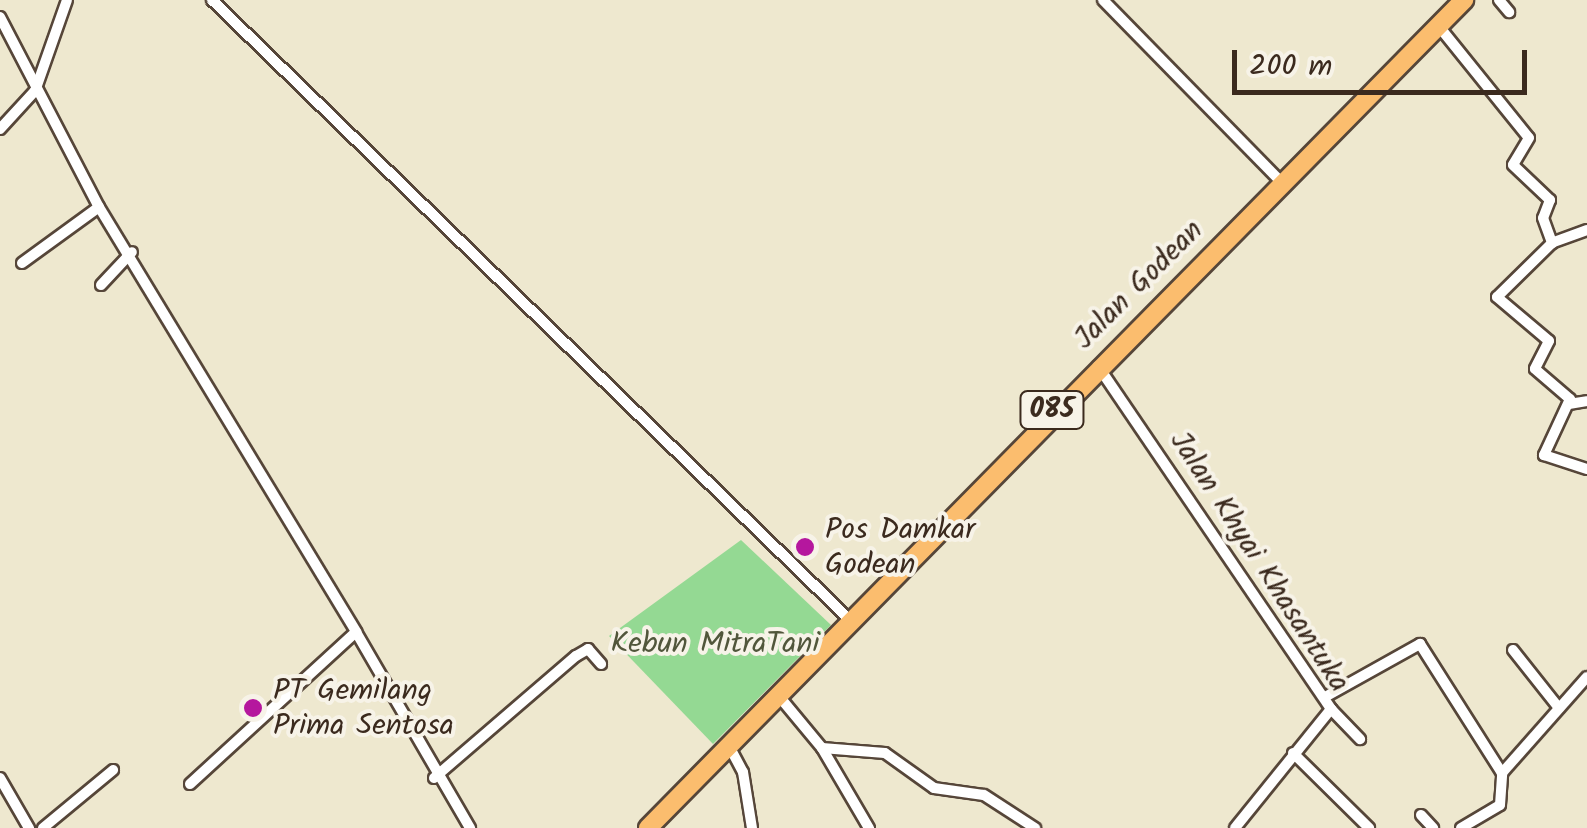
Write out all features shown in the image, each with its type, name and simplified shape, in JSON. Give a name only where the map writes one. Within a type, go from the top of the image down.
[{"type":"main road","name":"Jalan Godean","points":[[648,828],[774,691],[1464,0]]},
{"type":"street","points":[[0,129],[35,91],[67,0]]},
{"type":"street","points":[[212,0],[848,618]]},
{"type":"street","points":[[1104,0],[1281,182]]},
{"type":"street","points":[[1498,0],[1509,12]]},
{"type":"street","points":[[0,17],[35,91],[99,206],[132,252],[356,632],[434,778],[470,828]]},
{"type":"street","points":[[1437,24],[1529,138],[1512,165],[1550,200],[1542,218],[1552,243]]},
{"type":"street","points":[[0,52],[10,41]]},
{"type":"street","points":[[22,263],[99,206]]},
{"type":"street","points":[[1569,404],[1535,369],[1548,342],[1497,297],[1552,243],[1587,230]]},
{"type":"street","points":[[101,284],[132,252]]},
{"type":"street","name":"Jalan Khyai Khasantuka","points":[[1098,365],[1331,708],[1235,828]]},
{"type":"street","points":[[1587,401],[1569,404],[1541,448],[1587,468]]},
{"type":"street","points":[[190,784],[356,632]]},
{"type":"street","points":[[1324,697],[1420,644],[1502,773],[1500,805],[1461,828]]},
{"type":"street","points":[[434,778],[576,656],[588,649],[601,664]]},
{"type":"street","points":[[1513,650],[1559,708]]},
{"type":"street","points":[[1502,773],[1587,677]]},
{"type":"street","points":[[774,691],[822,748],[869,828]]},
{"type":"street","points":[[1331,708],[1360,738]]},
{"type":"street","points":[[727,742],[743,772],[752,828]]},
{"type":"street","points":[[822,748],[885,754],[934,788],[984,795],[1034,828]]},
{"type":"street","points":[[1293,754],[1369,828]]},
{"type":"street","points":[[43,828],[113,770]]},
{"type":"street","points":[[0,778],[26,827]]},
{"type":"street","points":[[1421,815],[1433,828]]},
{"type":"green space","name":"Kebun MitraTani","points":[[741,540],[831,625],[713,744],[609,636]]},
{"type":"place","name":"Pos Damkar Godean","points":[[805,547]]},
{"type":"place","name":"PT Gemilang Prima Sentosa","points":[[253,708]]}]
